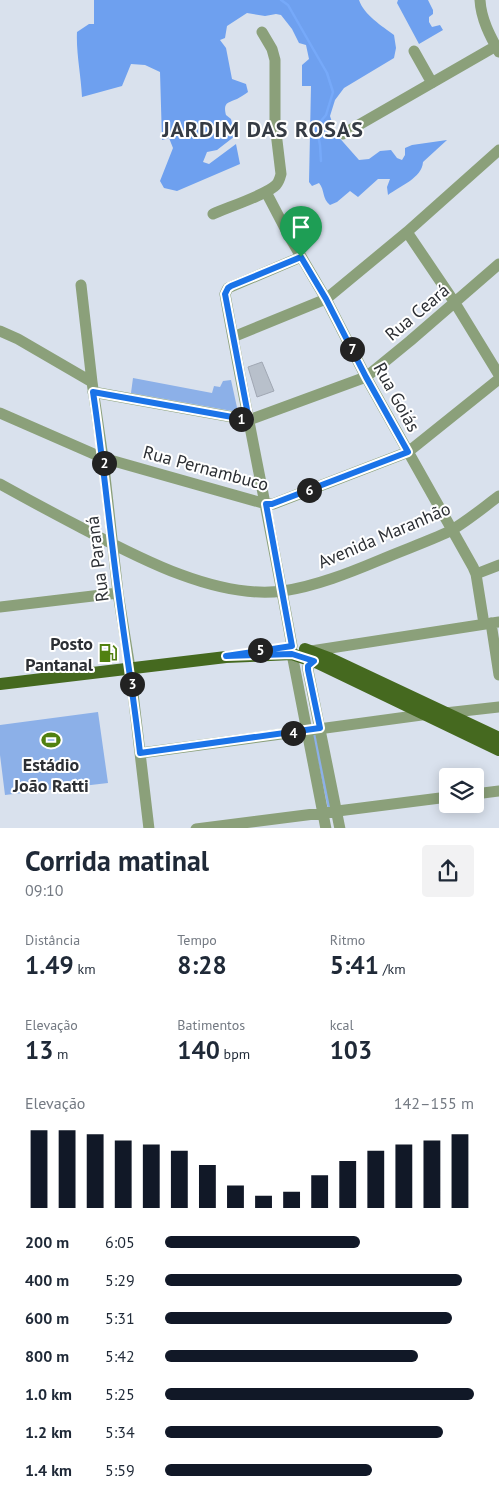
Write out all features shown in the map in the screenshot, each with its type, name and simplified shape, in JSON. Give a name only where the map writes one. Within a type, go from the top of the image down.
[{"type":"main road","points":[[0,684],[226,656],[292,650],[311,661],[499,750]]},
{"type":"main road","points":[[311,661],[329,658],[499,738]]},
{"type":"street","points":[[343,134],[432,83],[497,49],[483,19],[480,0]]},
{"type":"street","points":[[213,214],[275,187],[281,174],[275,124],[275,60],[272,49],[262,32]]},
{"type":"street","points":[[414,51],[432,83]]},
{"type":"street","points":[[233,337],[326,299],[407,232],[499,150]]},
{"type":"street","name":"Rua Goiás","points":[[266,192],[326,299],[366,377],[473,567],[491,623],[499,675]]},
{"type":"street","points":[[407,232],[455,303],[499,377]]},
{"type":"street","points":[[301,257],[231,286],[225,294],[266,504],[306,731],[326,828]]},
{"type":"street","name":"Rua Ceará","points":[[249,420],[366,377],[499,264]]},
{"type":"street","name":"Rua Paraná","points":[[81,286],[118,593],[130,668],[149,828]]},
{"type":"street","points":[[0,331],[18,338],[93,387],[249,420]]},
{"type":"street","name":"Rua Pernambuco","points":[[0,413],[103,458],[266,504],[272,504],[408,452],[499,377]]},
{"type":"street","name":"Avenida Maranhão","points":[[0,484],[112,544],[156,564],[202,582],[236,589],[260,591],[282,591],[352,572],[451,530],[499,496]]},
{"type":"street","points":[[476,574],[499,565]]},
{"type":"street","points":[[0,607],[118,593]]},
{"type":"street","points":[[295,671],[311,661],[491,623]]},
{"type":"street","points":[[311,661],[320,728],[340,828]]},
{"type":"street","points":[[140,753],[436,713],[499,707]]},
{"type":"street","points":[[484,793],[499,791]]},
{"type":"street","points":[[196,828],[439,798]]},
{"type":"shaded area","points":[[94,0],[359,0],[369,15],[394,35],[396,48],[394,58],[344,88],[335,100],[330,116],[336,134],[359,160],[369,159],[380,151],[391,150],[397,158],[402,160],[405,155],[405,148],[412,145],[447,140],[423,162],[422,168],[415,177],[388,195],[387,187],[390,179],[378,179],[358,197],[350,191],[337,202],[330,205],[327,203],[319,183],[312,186],[309,182],[311,86],[302,86],[302,65],[309,59],[306,45],[299,43],[292,29],[281,15],[265,16],[247,13],[227,26],[225,38],[220,40],[226,48],[232,79],[246,84],[248,92],[226,106],[226,115],[231,119],[235,136],[217,150],[207,152],[203,162],[209,164],[236,144],[240,164],[177,191],[164,188],[160,181],[173,148],[169,138],[162,140],[160,72],[145,65],[131,64],[122,86],[82,97],[77,32],[89,24],[94,24]]},
{"type":"shaded area","points":[[398,0],[428,0],[433,10],[433,14],[429,17],[429,22],[432,27],[440,25],[443,30],[419,44],[397,3]]},
{"type":"shaded area","points":[[133,378],[212,393],[214,386],[220,387],[223,381],[231,380],[238,412],[131,393]]},
{"type":"shaded area","name":"Estádio João Ratti","points":[[98,712],[108,783],[5,795],[0,755],[0,725]]},
{"type":"shaded area","points":[[315,732],[333,805],[328,809],[312,733]]},
{"type":"building","points":[[262,362],[274,391],[257,397],[248,367]]},
{"type":"waterway","points":[[281,0],[288,5],[327,73],[333,92],[326,115],[317,130],[321,161]]},
{"type":"place","name":"Posto Pantanal","points":[[108,653]]},
{"type":"place","name":"Estádio João Ratti","points":[[51,740]]},
{"type":"district","name":"JARDIM DAS ROSAS","points":[[263,129]]},
{"type":"route","points":[[301,257],[326,299],[366,377],[408,452],[272,504],[266,504],[292,646],[226,656],[283,653],[314,661],[308,666],[308,670],[320,728],[140,753],[93,392],[249,420],[225,294],[231,286],[301,257]]}]
